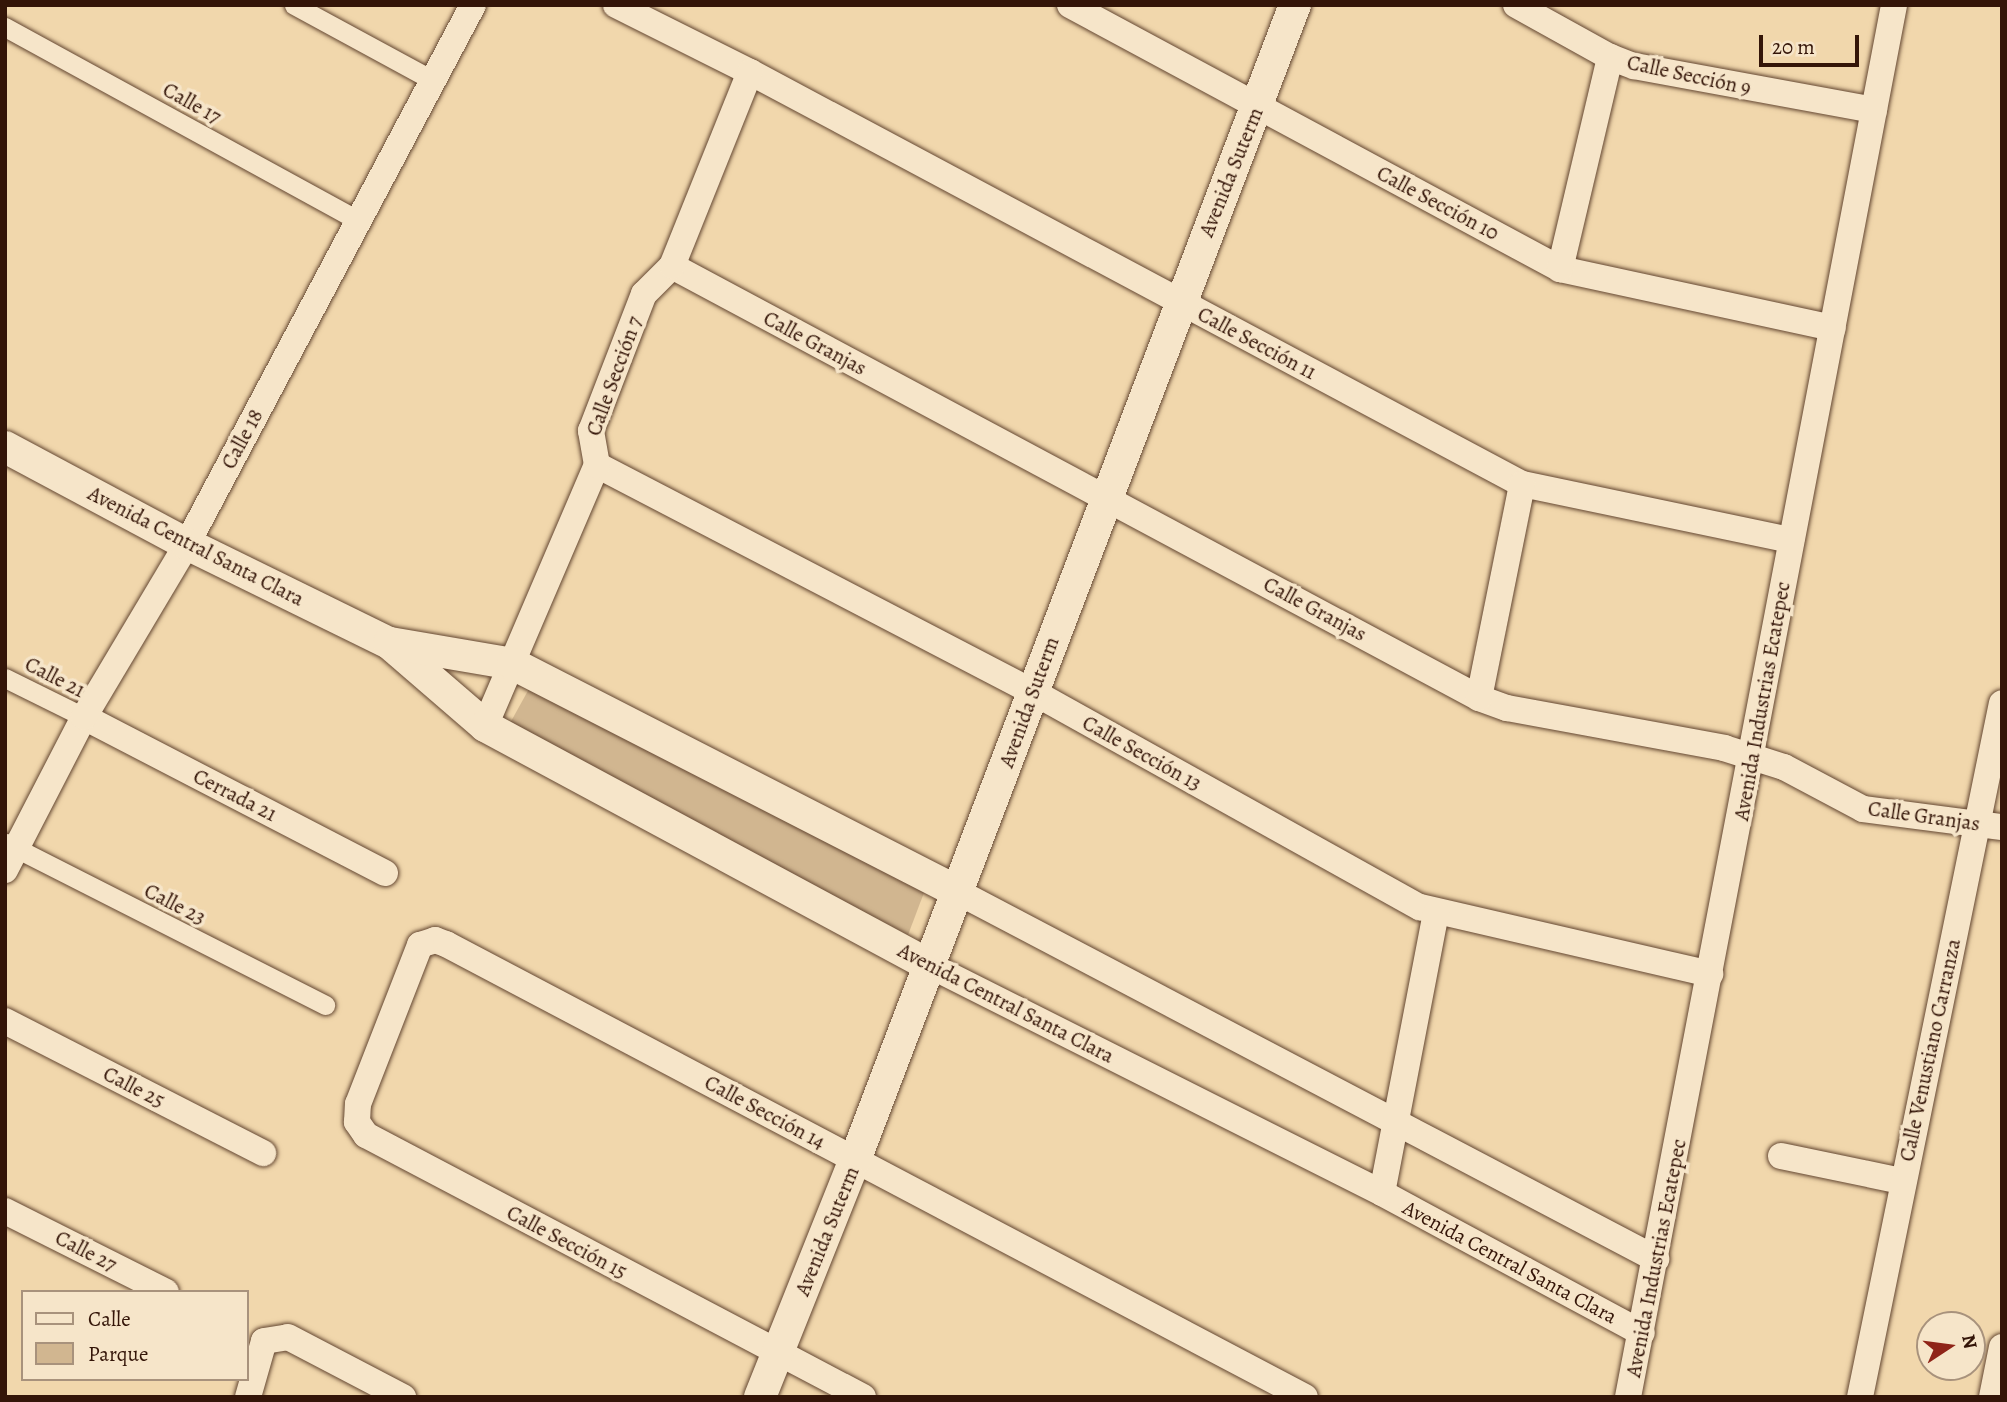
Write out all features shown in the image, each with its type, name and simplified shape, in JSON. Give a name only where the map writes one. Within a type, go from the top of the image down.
[{"type":"street","points":[[294,5],[432,80]]},
{"type":"street","name":"Calle 18","points":[[9,854],[84,717],[187,544],[472,5]]},
{"type":"street","name":"Calle Sección 11","points":[[616,5],[750,72],[1522,484],[1791,540]]},
{"type":"street","name":"Calle Sección 10","points":[[1070,5],[1560,270],[1833,328]]},
{"type":"street","name":"Avenida Suterm","points":[[760,1397],[855,1160],[1104,500],[1295,5]]},
{"type":"street","name":"Calle Sección 9","points":[[1516,5],[1610,57],[1634,66],[1874,110]]},
{"type":"street","name":"Avenida Industrias Ecatepec","points":[[1629,1397],[1894,5]]},
{"type":"street","name":"Calle 17","points":[[5,27],[357,220]]},
{"type":"street","points":[[1560,270],[1610,57]]},
{"type":"street","name":"Calle Sección 7","points":[[485,726],[597,466],[591,431],[644,294],[672,266],[750,72]]},
{"type":"street","name":"Calle Granjas","points":[[672,266],[1104,500],[1479,698],[1507,708],[1752,756],[1784,767],[1863,809],[1989,825]]},
{"type":"street","name":"Avenida Central Santa Clara","points":[[5,447],[187,544],[389,643],[485,726],[929,965],[1382,1193],[1642,1333]]},
{"type":"street","name":"Calle Sección 13","points":[[597,466],[1033,692],[1436,912],[1710,974]]},
{"type":"street","points":[[1479,698],[1522,484]]},
{"type":"street","name":"Avenida Central Santa Clara","points":[[389,643],[513,664],[958,892],[1656,1259]]},
{"type":"street","name":"Calle 21","points":[[5,677],[84,717]]},
{"type":"street","name":"Calle Venustiano Carranza","points":[[1860,1397],[1902,1181],[1989,825],[2002,703]]},
{"type":"street","name":"Cerrada 21","points":[[84,717],[385,873]]},
{"type":"street","name":"Calle 23","points":[[9,854],[325,1005]]},
{"type":"street","points":[[1382,1193],[1436,912]]},
{"type":"street","name":"Calle Sección 14","points":[[385,1036],[415,953],[421,945],[435,940],[1305,1397]]},
{"type":"street","name":"Calle 25","points":[[5,1021],[263,1153]]},
{"type":"street","name":"Calle Sección 15","points":[[385,1036],[358,1104],[358,1122],[366,1135],[863,1397]]},
{"type":"street","points":[[1782,1156],[1902,1181]]},
{"type":"street","name":"Calle 27","points":[[5,1211],[162,1290]]},
{"type":"street","points":[[248,1397],[255,1337],[288,1337],[403,1397]]},
{"type":"street","points":[[1992,1397],[2002,1347]]},
{"type":"green space","points":[[530,687],[925,890],[908,935],[509,725]]}]
